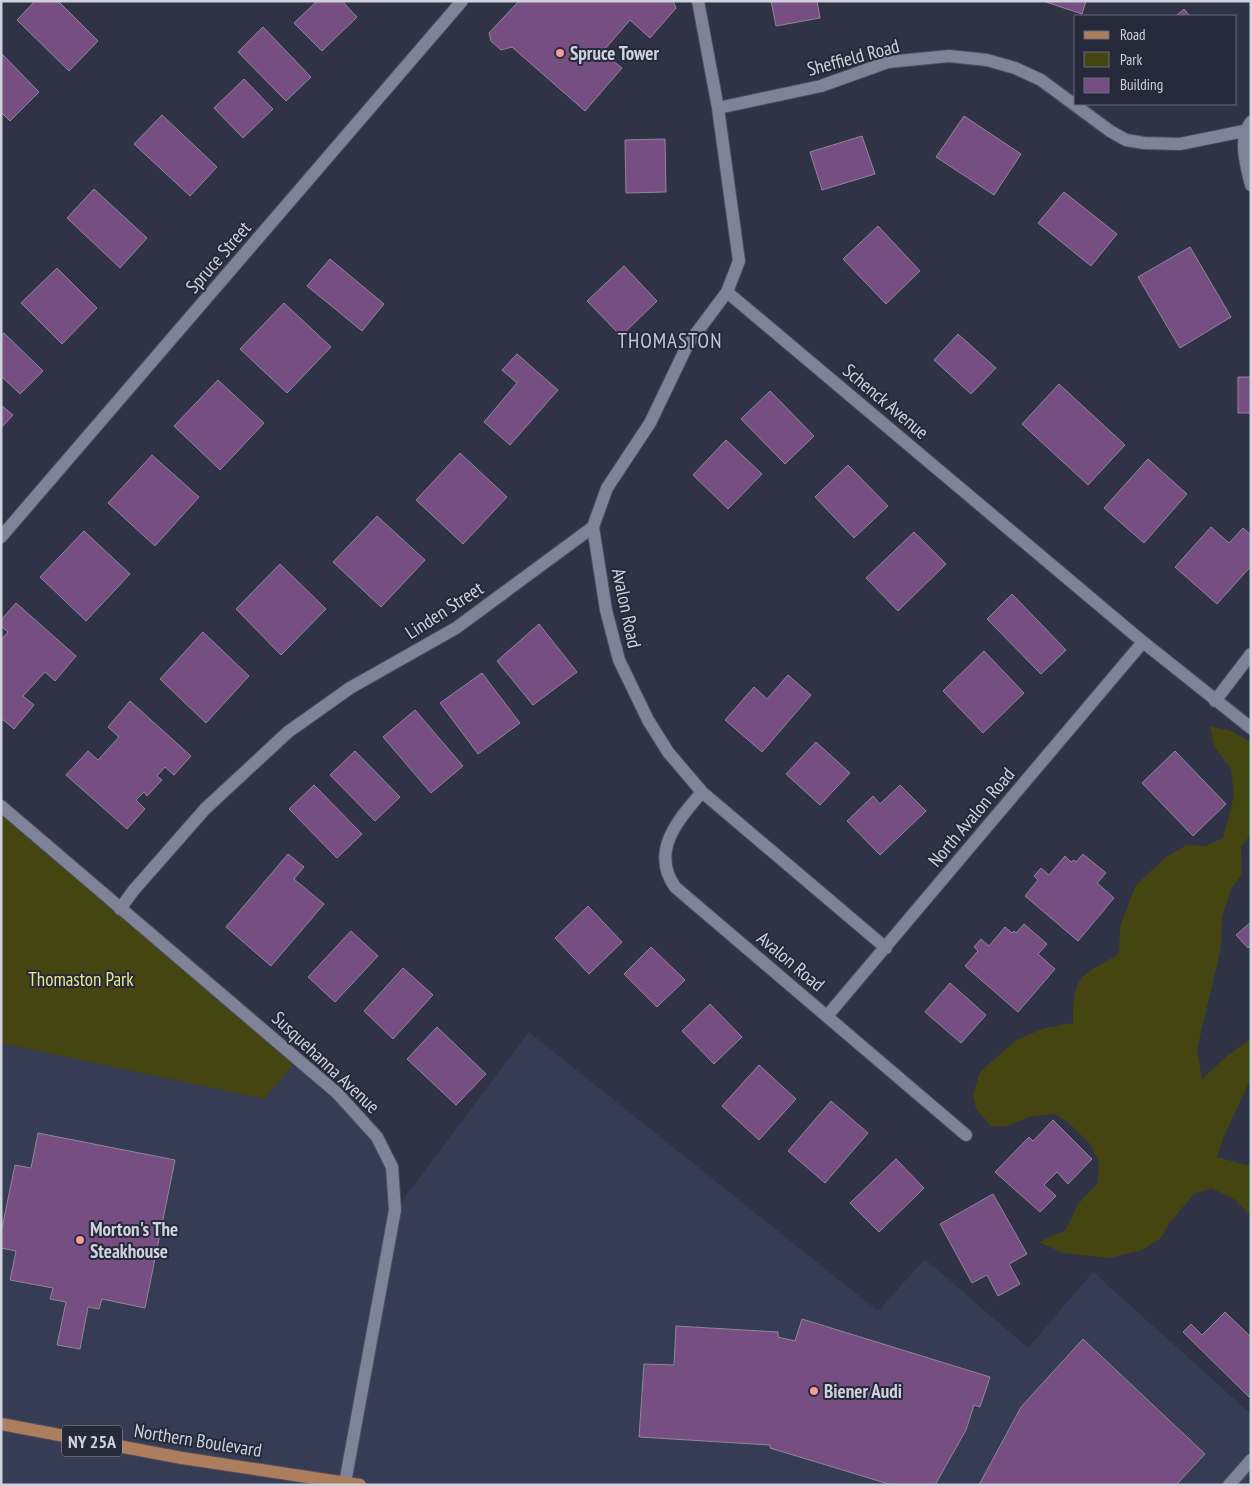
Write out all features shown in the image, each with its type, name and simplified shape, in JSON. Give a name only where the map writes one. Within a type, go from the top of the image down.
[{"type":"main road","name":"Northern Boulevard","points":[[1,1424],[182,1458],[360,1485]]},
{"type":"street","name":"Spruce Street","points":[[1,537],[462,1]]},
{"type":"street","points":[[593,527],[603,495],[650,423],[688,344],[727,292],[736,272],[739,250],[718,108],[698,1]]},
{"type":"street","name":"Sheffield Road","points":[[718,108],[821,86],[888,62],[949,56],[987,60],[1016,68],[1040,80],[1074,105]]},
{"type":"street","name":"Sheffield Road","points":[[1074,105],[1110,131],[1126,140],[1144,143],[1180,144],[1247,127]]},
{"type":"street","points":[[1247,127],[1245,162],[1251,185]]},
{"type":"street","name":"Schenck Avenue","points":[[727,292],[1143,642],[1251,728]]},
{"type":"street","name":"Avalon Road","points":[[593,527],[606,610],[619,660],[630,687],[668,752],[702,792],[886,948]]},
{"type":"street","name":"Linden Street","points":[[120,909],[133,891],[205,809],[288,732],[350,688],[456,628],[593,527]]},
{"type":"street","name":"North Avalon Road","points":[[827,1016],[1143,642]]},
{"type":"street","points":[[1215,701],[1251,654]]},
{"type":"street","name":"Avalon Road","points":[[702,792],[678,821],[665,853],[666,874],[675,887],[966,1135]]},
{"type":"street","name":"Susquehanna Avenue","points":[[1,806],[338,1093],[377,1137],[392,1167],[395,1210],[345,1483]]},
{"type":"street","points":[[1229,1485],[1251,1460]]},
{"type":"shaded area","points":[[529,1032],[878,1311],[925,1259],[1028,1348],[1093,1272],[1251,1414],[1251,1485],[1,1485],[1,1043],[264,1099],[298,1059],[375,1132],[392,1167],[396,1209]]},
{"type":"green space","points":[[1210,726],[1231,731],[1251,742],[1251,834],[1241,847],[1242,874],[1231,889],[1222,917],[1221,948],[1197,1049],[1202,1079],[1228,1055],[1251,1039],[1251,1078],[1224,1136],[1217,1157],[1246,1165],[1251,1164],[1251,1216],[1234,1199],[1211,1188],[1194,1194],[1170,1222],[1161,1238],[1142,1250],[1110,1258],[1063,1253],[1039,1242],[1066,1230],[1078,1204],[1098,1183],[1099,1162],[1089,1143],[1068,1122],[1054,1114],[1028,1117],[1008,1126],[991,1126],[976,1109],[973,1094],[980,1072],[1016,1040],[1045,1028],[1073,1023],[1075,995],[1081,979],[1087,973],[1119,954],[1120,927],[1136,885],[1166,857],[1187,845],[1205,846],[1223,838],[1234,796],[1231,769],[1214,746]]},
{"type":"green space","name":"Thomaston Park","points":[[1,805],[298,1059],[264,1099],[1,1043]]},
{"type":"building","points":[[35,1],[58,1],[98,41],[69,71],[17,20]]},
{"type":"building","points":[[317,1],[342,1],[357,17],[322,51],[294,23]]},
{"type":"building","name":"Spruce Tower","points":[[519,1],[673,1],[676,8],[650,38],[630,20],[599,56],[604,60],[607,56],[622,68],[585,111],[512,47],[501,50],[491,41],[489,33]]},
{"type":"building","points":[[771,1],[817,1],[820,18],[776,26]]},
{"type":"building","points":[[1043,1],[1086,1],[1082,14]]},
{"type":"building","points":[[1184,9],[1189,15],[1177,15]]},
{"type":"building","points":[[263,27],[311,77],[286,101],[238,52]]},
{"type":"building","points":[[1,53],[39,92],[10,121],[1,112]]},
{"type":"building","points":[[244,79],[273,109],[243,138],[214,108]]},
{"type":"building","points":[[162,115],[217,167],[190,196],[134,144]]},
{"type":"building","points":[[964,116],[1021,154],[994,195],[936,157]]},
{"type":"building","points":[[862,136],[875,174],[822,190],[810,152]]},
{"type":"building","points":[[665,139],[666,192],[626,193],[625,140]]},
{"type":"building","points":[[94,189],[147,238],[120,268],[67,218]]},
{"type":"building","points":[[1064,192],[1117,234],[1091,266],[1038,223]]},
{"type":"building","points":[[878,226],[920,271],[886,304],[843,259]]},
{"type":"building","points":[[1190,247],[1231,317],[1180,348],[1138,277]]},
{"type":"building","points":[[330,259],[384,304],[362,331],[307,286]]},
{"type":"building","points":[[624,266],[657,301],[621,336],[587,301]]},
{"type":"building","points":[[57,268],[97,308],[62,344],[21,303]]},
{"type":"building","points":[[284,303],[331,347],[287,393],[240,349]]},
{"type":"building","points":[[4,333],[43,371],[20,394],[1,376],[1,336]]},
{"type":"building","points":[[958,334],[996,368],[971,394],[934,360]]},
{"type":"building","points":[[517,354],[558,390],[510,445],[484,422],[517,383],[502,370]]},
{"type":"building","points":[[1238,377],[1251,377],[1251,413],[1238,413]]},
{"type":"building","points":[[218,380],[264,423],[220,470],[174,426]]},
{"type":"building","points":[[1059,384],[1125,445],[1088,485],[1022,424]]},
{"type":"building","points":[[770,391],[814,436],[785,464],[741,419]]},
{"type":"building","points":[[1,405],[13,415],[1,428]]},
{"type":"building","points":[[726,440],[762,474],[728,509],[693,475]]},
{"type":"building","points":[[460,453],[507,497],[463,544],[416,500]]},
{"type":"building","points":[[152,455],[199,497],[155,546],[108,503]]},
{"type":"building","points":[[1148,459],[1187,494],[1144,543],[1104,508]]},
{"type":"building","points":[[848,465],[888,506],[854,538],[815,497]]},
{"type":"building","points":[[377,516],[425,560],[381,607],[333,562]]},
{"type":"building","points":[[1211,527],[1229,543],[1243,528],[1251,535],[1251,566],[1217,604],[1175,567]]},
{"type":"building","points":[[84,531],[130,574],[86,621],[40,577]]},
{"type":"building","points":[[914,532],[946,564],[898,611],[866,578]]},
{"type":"building","points":[[280,564],[326,609],[281,655],[236,609]]},
{"type":"building","points":[[1012,594],[1066,650],[1041,674],[987,619]]},
{"type":"building","points":[[16,603],[76,656],[55,681],[45,672],[23,696],[34,705],[14,729],[1,718],[1,640],[8,632],[1,626],[1,620]]},
{"type":"building","points":[[539,624],[577,672],[533,705],[497,661]]},
{"type":"building","points":[[203,632],[249,676],[206,723],[160,679]]},
{"type":"building","points":[[984,651],[1024,693],[983,733],[943,691]]},
{"type":"building","points":[[482,673],[520,723],[478,754],[440,703]]},
{"type":"building","points":[[788,675],[811,695],[762,752],[725,720],[754,687],[767,699]]},
{"type":"building","points":[[130,701],[191,756],[174,775],[165,767],[157,776],[162,780],[147,796],[144,792],[136,800],[145,809],[127,829],[66,775],[88,751],[98,760],[119,737],[108,727]]},
{"type":"building","points":[[415,710],[463,766],[431,793],[383,737]]},
{"type":"building","points":[[816,742],[850,773],[820,805],[786,774]]},
{"type":"building","points":[[355,751],[400,797],[375,821],[330,775]]},
{"type":"building","points":[[1175,751],[1226,804],[1193,836],[1142,783]]},
{"type":"building","points":[[314,785],[362,834],[337,858],[289,809]]},
{"type":"building","points":[[900,785],[926,811],[880,855],[847,821],[873,796],[880,804]]},
{"type":"building","points":[[288,854],[304,867],[294,879],[324,904],[271,966],[226,927]]},
{"type":"building","points":[[1083,854],[1106,873],[1097,883],[1114,898],[1078,941],[1025,896],[1038,880],[1034,876],[1041,868],[1049,875],[1065,856],[1071,862],[1074,860],[1076,862]]},
{"type":"building","points":[[588,906],[622,942],[589,974],[555,938]]},
{"type":"building","points":[[1251,922],[1251,945],[1248,948],[1236,935]]},
{"type":"building","points":[[1024,924],[1047,944],[1038,954],[1055,969],[1018,1012],[965,966],[978,951],[974,947],[981,939],[989,946],[1005,927],[1012,933],[1014,931],[1016,933]]},
{"type":"building","points":[[351,931],[378,956],[335,1002],[308,977]]},
{"type":"building","points":[[651,947],[685,980],[657,1007],[624,974]]},
{"type":"building","points":[[403,968],[433,995],[393,1039],[364,1011]]},
{"type":"building","points":[[950,983],[986,1015],[961,1043],[925,1012]]},
{"type":"building","points":[[710,1004],[742,1037],[714,1064],[682,1031]]},
{"type":"building","points":[[437,1027],[486,1074],[456,1105],[407,1059]]},
{"type":"building","points":[[759,1065],[796,1099],[759,1140],[722,1106]]},
{"type":"building","points":[[831,1101],[868,1133],[825,1183],[788,1151]]},
{"type":"building","points":[[1053,1120],[1092,1159],[1068,1184],[1057,1172],[1044,1185],[1056,1196],[1040,1212],[995,1172],[1029,1137],[1033,1141]]},
{"type":"building","name":"Morton's The Steakhouse","points":[[38,1133],[175,1160],[145,1308],[102,1299],[99,1309],[88,1307],[80,1349],[57,1345],[66,1302],[50,1299],[53,1288],[10,1280],[16,1251],[1,1248],[1,1233],[15,1165],[31,1168]]},
{"type":"building","points":[[896,1159],[924,1188],[879,1232],[850,1203]]},
{"type":"building","points":[[993,1194],[1027,1254],[1009,1264],[1020,1284],[998,1296],[987,1275],[972,1283],[940,1224]]},
{"type":"building","points":[[1225,1312],[1251,1337],[1251,1395],[1249,1397],[1183,1332],[1191,1324],[1202,1335]]},
{"type":"building","name":"Biener Audi","points":[[802,1319],[990,1377],[980,1407],[974,1405],[966,1430],[935,1485],[892,1485],[770,1448],[770,1445],[639,1437],[644,1364],[674,1365],[676,1326],[778,1332],[778,1337],[795,1341]]},
{"type":"building","points":[[1083,1339],[1205,1454],[1176,1485],[979,1485],[1021,1407]]},
{"type":"place","name":"Spruce Tower","points":[[560,53]]},
{"type":"place","name":"Morton's The Steakhouse","points":[[80,1240]]},
{"type":"place","name":"Biener Audi","points":[[814,1391]]},
{"type":"district","name":"THOMASTON","points":[[670,340]]}]
